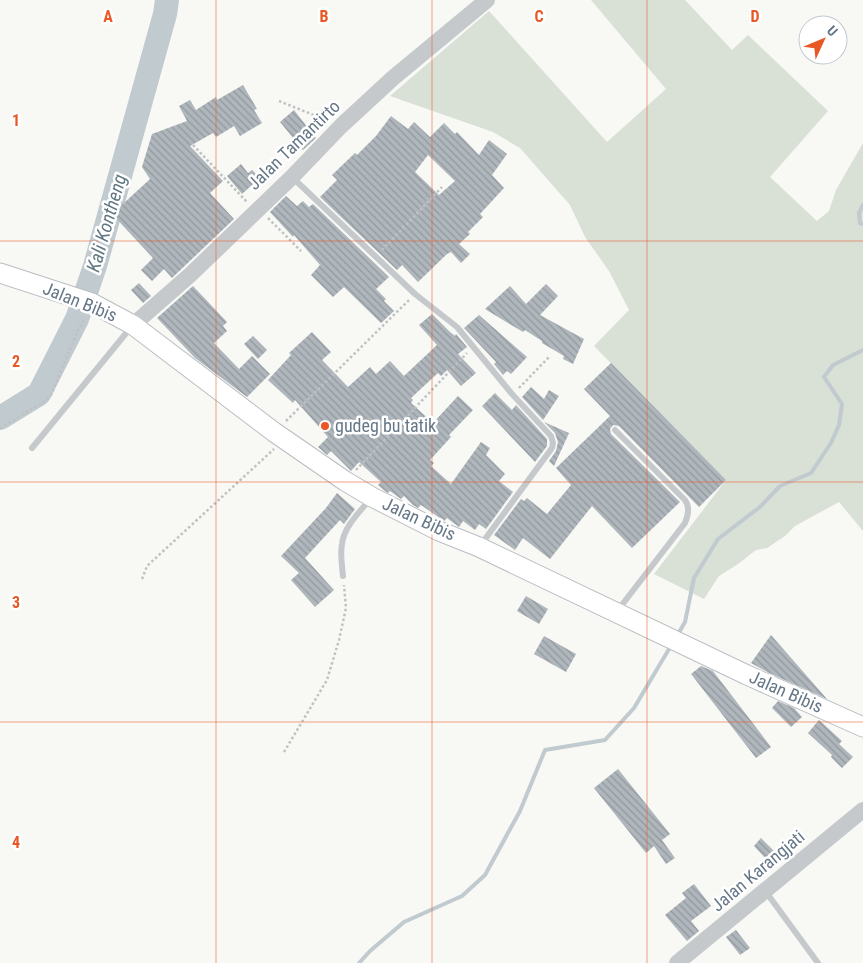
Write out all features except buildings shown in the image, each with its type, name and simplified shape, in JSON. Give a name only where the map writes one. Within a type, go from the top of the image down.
[{"type":"main road","name":"Jalan Bibis","points":[[0,273],[91,303],[133,325],[279,436],[372,497],[439,531],[479,547],[863,727]]},
{"type":"street","name":"Jalan Tamantirto","points":[[133,325],[190,275],[292,177],[341,126],[393,78],[487,0]]},
{"type":"street","name":"Jalan Karangjati","points":[[677,963],[863,810]]},
{"type":"lane","points":[[292,177],[415,294],[456,327],[550,436],[553,443],[552,448],[479,547]]},
{"type":"lane","points":[[32,448],[133,325]]},
{"type":"lane","points":[[615,430],[685,500],[688,513],[685,523],[617,612]]},
{"type":"lane","points":[[343,576],[341,546],[344,535],[372,497]]},
{"type":"lane","points":[[766,891],[818,963]]},
{"type":"path","points":[[279,101],[341,126]]},
{"type":"path","points":[[193,144],[257,209],[302,251]]},
{"type":"path","points":[[376,257],[442,187]]},
{"type":"path","points":[[142,579],[147,566],[279,436],[415,294]]},
{"type":"path","points":[[0,428],[42,403],[51,395],[91,303]]},
{"type":"path","points":[[345,481],[473,346]]},
{"type":"path","points":[[512,394],[550,356]]},
{"type":"path","points":[[284,752],[327,680],[346,608],[343,576]]},
{"type":"shaded area","points":[[591,0],[685,0],[732,50],[748,35],[828,111],[770,177],[817,221],[829,211],[836,190],[863,143],[863,531],[839,502],[795,526],[785,536],[767,548],[756,550],[719,576],[704,599],[654,574],[726,480],[594,346],[629,310],[609,271],[585,237],[570,205],[520,148],[493,132],[390,96],[489,11],[607,142],[666,89]]},
{"type":"waterway","name":"Kali Kontheng","points":[[0,418],[39,394],[77,319],[95,266],[165,14],[167,0]]},
{"type":"waterway","points":[[863,205],[859,213],[860,223],[863,224]]},
{"type":"waterway","points":[[677,636],[685,622],[694,578],[718,539],[760,507],[780,486],[811,473],[831,443],[839,425],[842,404],[824,377],[833,365],[863,350]]},
{"type":"waterway","points":[[359,963],[404,922],[462,896],[485,875],[520,811],[545,750],[605,740],[634,708],[672,644]]},
{"type":"place","name":"gudeg bu tatik","points":[[325,426]]}]
